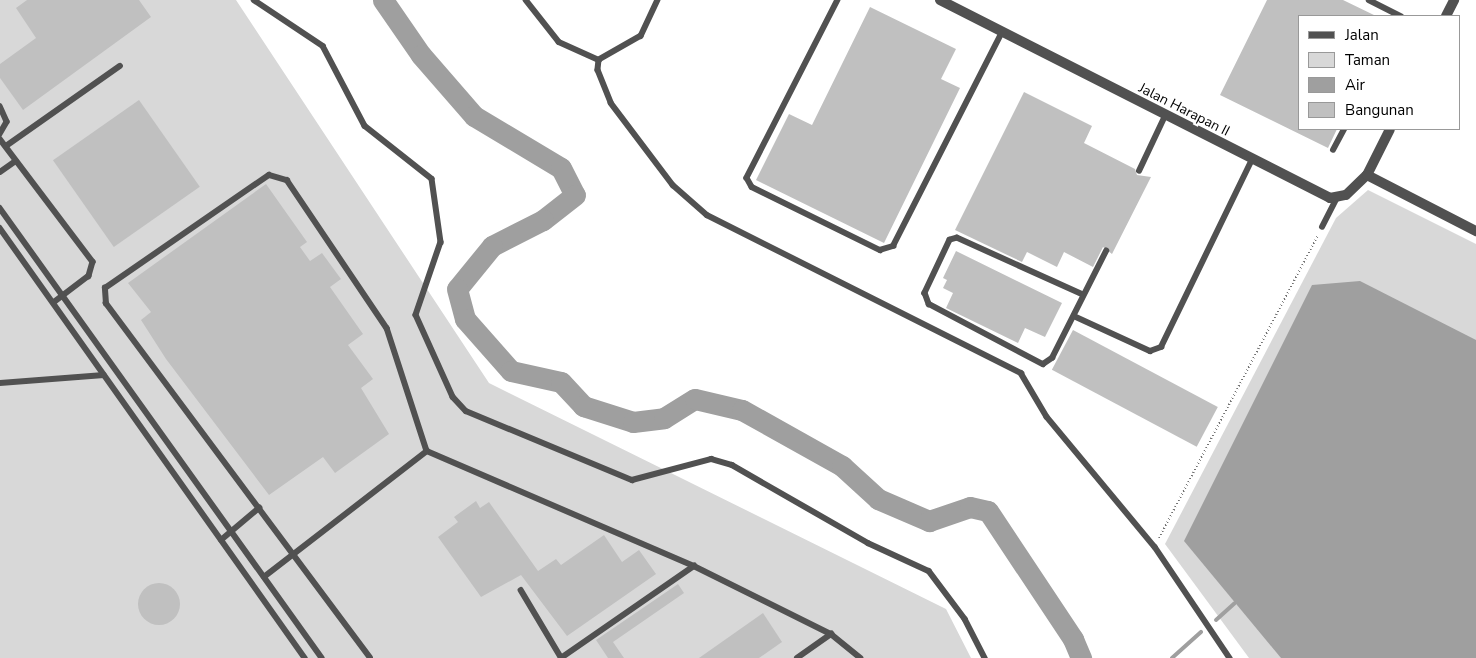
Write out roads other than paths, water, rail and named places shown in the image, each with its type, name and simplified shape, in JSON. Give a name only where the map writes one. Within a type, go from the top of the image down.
[{"type":"street","name":"Jalan Harapan II","points":[[940,0],[1252,160],[1337,198]]},
{"type":"street","points":[[1446,15],[1454,0]]},
{"type":"street","points":[[1337,198],[1366,175],[1389,130]]},
{"type":"street","points":[[1366,175],[1476,231]]},
{"type":"lane","points":[[254,0],[323,46],[365,126],[432,179],[441,242],[416,315],[461,407],[632,480],[711,459],[732,464],[868,543],[929,571],[965,619],[985,658]]},
{"type":"lane","points":[[526,0],[559,42],[599,60]]},
{"type":"lane","points":[[599,60],[636,42],[658,0]]},
{"type":"lane","points":[[838,0],[747,178],[752,187],[880,250],[894,246],[1002,32]]},
{"type":"lane","points":[[1369,0],[1399,15]]},
{"type":"lane","points":[[599,60],[600,81],[611,103],[673,185],[698,209],[894,312],[1012,366],[1089,473],[1154,547],[1230,658]]},
{"type":"lane","points":[[6,146],[120,66]]},
{"type":"lane","points":[[0,106],[7,122],[0,134]]},
{"type":"lane","points":[[1140,171],[1165,116]]},
{"type":"lane","points":[[1333,150],[1343,130]]},
{"type":"lane","points":[[0,140],[93,262],[89,276],[65,296],[54,302]]},
{"type":"lane","points":[[1074,316],[1150,351],[1160,347],[1252,160]]},
{"type":"lane","points":[[0,172],[16,161]]},
{"type":"lane","points":[[370,658],[106,304],[104,294],[108,283],[269,175],[287,180],[387,328],[427,451],[694,566],[831,634],[861,658]]},
{"type":"lane","points":[[1322,227],[1337,198]]},
{"type":"lane","points":[[0,208],[65,296],[322,658]]},
{"type":"lane","points":[[12,224],[1,231],[54,302],[305,658]]},
{"type":"lane","points":[[1083,295],[957,238],[950,240],[925,293],[929,304],[1042,364],[1052,358],[1106,251]]},
{"type":"lane","points":[[0,383],[104,375]]},
{"type":"lane","points":[[264,577],[427,451]]},
{"type":"lane","points":[[221,540],[258,508]]},
{"type":"lane","points":[[521,590],[561,658],[694,566]]},
{"type":"lane","points":[[797,658],[831,634]]},
{"type":"water","points":[[1360,281],[1476,340],[1476,658],[1281,658],[1184,541],[1312,285]]},
{"type":"waterway","points":[[383,0],[421,55],[474,116],[561,168],[575,195],[543,220],[492,246],[457,289],[465,319],[511,371],[561,382],[583,406],[633,422],[664,418],[695,399],[742,410],[842,466],[878,499],[929,521],[970,507],[988,511],[1073,639],[1081,658]]},
{"type":"waterway","points":[[1216,620],[1235,603]]},
{"type":"waterway","points":[[1172,658],[1201,632]]}]
